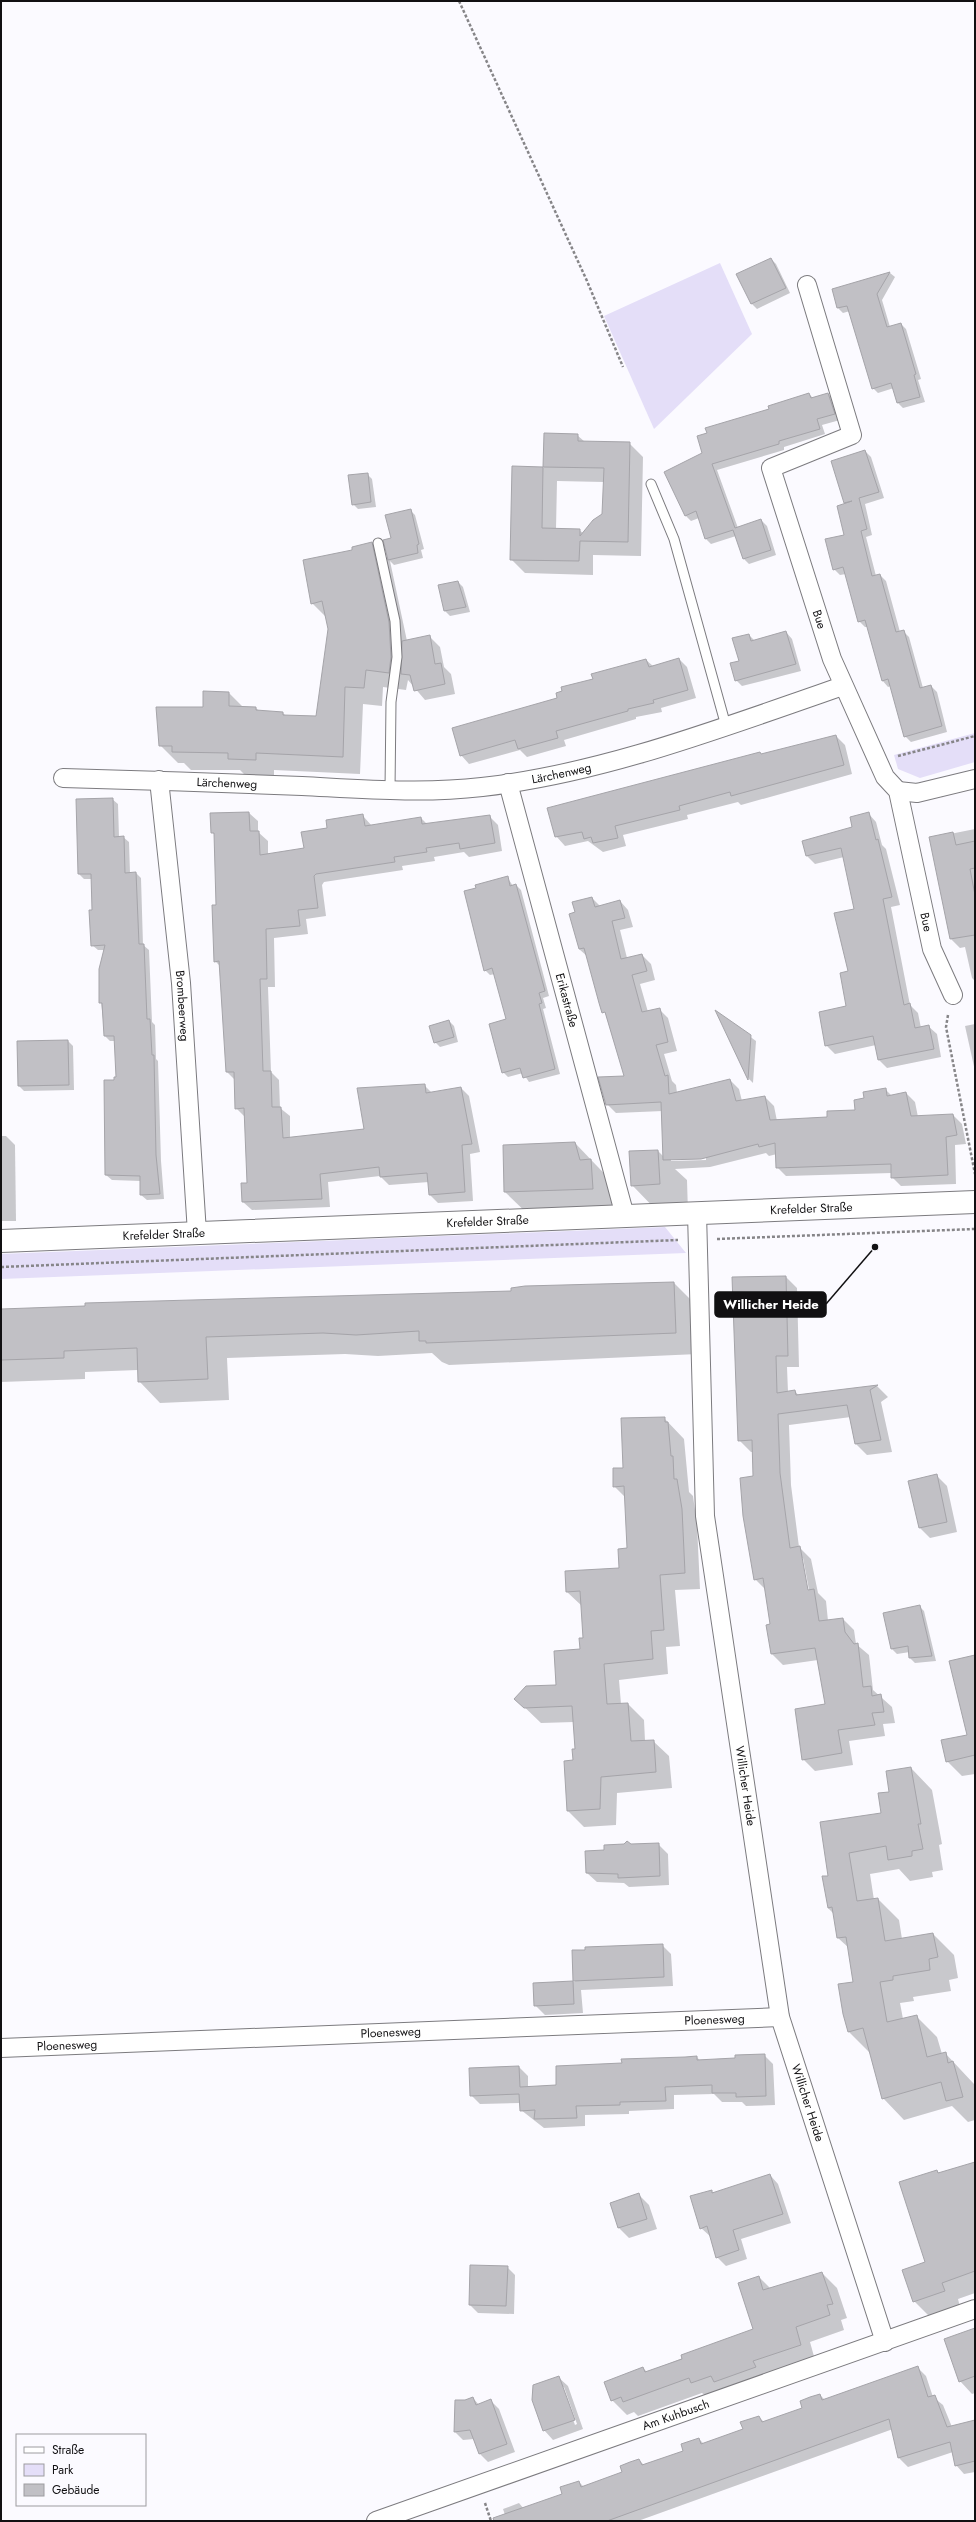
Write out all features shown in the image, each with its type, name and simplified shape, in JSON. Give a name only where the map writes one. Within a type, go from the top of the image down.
[{"type":"main road","name":"Krefelder Straße","points":[[1,1241],[975,1202]]},
{"type":"street","name":"Bue","points":[[807,285],[852,434],[771,468],[823,632],[843,686],[887,781],[898,791],[932,950],[953,995]]},
{"type":"street","name":"Lärchenweg","points":[[63,778],[158,780],[390,790],[455,790],[508,783],[592,766],[726,726],[843,686]]},
{"type":"street","points":[[898,791],[916,793],[975,779]]},
{"type":"street","name":"Brombeerweg","points":[[158,780],[181,983],[197,1233]]},
{"type":"street","name":"Erikastraße","points":[[508,783],[625,1216]]},
{"type":"street","name":"Willicher Heide","points":[[697,1213],[705,1516],[780,2017],[885,2342]]},
{"type":"street","name":"Ploenesweg","points":[[1,2048],[780,2017]]},
{"type":"street","name":"Am Kuhbusch","points":[[376,2521],[975,2309]]},
{"type":"lane","points":[[651,484],[674,539],[726,726]]},
{"type":"lane","points":[[378,543],[395,621],[397,657],[391,702],[390,790]]},
{"type":"path","points":[[459,1],[587,281],[623,367]]},
{"type":"path","points":[[877,761],[975,736]]},
{"type":"path","points":[[953,995],[946,1027],[975,1174]]},
{"type":"path","points":[[1,1267],[975,1229]]},
{"type":"green space","points":[[720,263],[752,334],[654,429],[604,316]]},
{"type":"green space","points":[[975,733],[975,762],[920,778],[898,769],[894,755]]},
{"type":"green space","points":[[665,1227],[686,1253],[1,1279],[1,1254]]},
{"type":"building","points":[[771,258],[786,288],[751,304],[736,274]]},
{"type":"building","points":[[890,272],[877,294],[887,327],[901,323],[916,374],[914,375],[920,397],[897,403],[891,383],[872,389],[847,306],[837,308],[832,289]]},
{"type":"building","points":[[809,393],[811,398],[828,393],[835,414],[817,419],[820,429],[779,441],[779,444],[712,464],[735,528],[761,519],[771,550],[743,559],[733,530],[705,539],[696,511],[685,516],[664,472],[702,453],[697,436],[707,433],[705,428],[769,409],[768,406]]},
{"type":"building","points":[[544,433],[578,434],[578,441],[630,442],[628,542],[580,541],[579,561],[510,560],[512,466],[543,467]],"holes":[[[543,467],[604,468],[602,514],[593,520],[580,536],[580,529],[542,528]]]},
{"type":"building","points":[[865,450],[879,492],[859,498],[867,529],[861,531],[872,576],[880,574],[896,632],[904,630],[920,688],[931,685],[942,726],[904,737],[888,679],[882,681],[865,620],[858,622],[843,567],[833,570],[825,539],[844,535],[837,506],[852,501],[844,503],[831,461]]},
{"type":"building","points":[[368,473],[371,502],[352,505],[348,475]]},
{"type":"building","points":[[411,509],[419,544],[417,545],[418,553],[388,560],[383,540],[391,538],[385,515]]},
{"type":"building","points":[[372,542],[389,622],[391,657],[389,673],[366,670],[364,688],[345,687],[343,757],[256,753],[256,760],[228,759],[228,753],[172,752],[172,746],[159,746],[156,707],[203,707],[203,691],[229,692],[229,706],[256,707],[256,710],[283,712],[283,715],[316,716],[328,629],[322,601],[311,604],[303,560],[352,550],[352,547]]},
{"type":"building","points":[[458,581],[466,607],[444,611],[438,585]]},
{"type":"building","points":[[786,631],[796,664],[735,681],[730,663],[739,661],[732,638],[749,634],[751,641]]},
{"type":"building","points":[[430,635],[435,664],[441,663],[445,684],[414,691],[410,675],[401,674],[402,641]]},
{"type":"building","points":[[679,658],[688,690],[653,700],[654,703],[628,709],[628,711],[556,731],[558,738],[518,749],[515,740],[460,756],[452,728],[557,698],[556,693],[562,691],[561,687],[593,679],[591,674],[646,659],[649,667]]},
{"type":"building","points":[[836,735],[844,765],[731,796],[730,792],[679,806],[680,810],[615,826],[618,838],[593,843],[591,837],[584,839],[582,832],[555,837],[547,808],[760,752],[761,754]]},
{"type":"building","points":[[113,798],[114,837],[124,836],[125,873],[136,872],[139,944],[144,944],[147,1019],[150,1019],[152,1055],[154,1055],[156,1155],[160,1194],[140,1195],[140,1176],[105,1175],[104,1080],[114,1080],[114,1077],[116,1077],[114,1036],[104,1036],[102,1003],[99,1003],[99,969],[105,945],[91,946],[89,910],[92,910],[91,874],[78,874],[76,799]]},
{"type":"building","points":[[249,812],[250,831],[259,831],[260,855],[304,848],[301,832],[327,828],[326,820],[363,814],[365,826],[421,817],[422,824],[490,815],[495,843],[460,849],[459,843],[426,848],[427,852],[394,857],[395,862],[316,874],[314,876],[318,908],[298,910],[300,926],[266,929],[267,979],[260,979],[263,1071],[271,1071],[272,1107],[281,1107],[283,1138],[364,1129],[357,1088],[425,1084],[426,1093],[461,1087],[472,1144],[462,1145],[465,1192],[429,1195],[427,1173],[380,1177],[379,1167],[320,1174],[322,1199],[242,1202],[241,1183],[247,1183],[244,1108],[235,1109],[234,1072],[226,1072],[219,961],[214,962],[212,905],[216,905],[214,833],[211,833],[210,813]]},
{"type":"building","points":[[869,812],[876,840],[878,839],[892,897],[883,899],[904,1005],[910,1003],[915,1028],[929,1025],[934,1049],[878,1060],[873,1036],[825,1046],[819,1012],[846,1006],[840,973],[848,971],[834,913],[854,909],[841,848],[806,856],[802,841],[852,827],[850,817]]},
{"type":"building","points":[[953,832],[956,845],[975,841],[975,868],[970,869],[975,895],[975,935],[950,939],[929,837]]},
{"type":"building","points":[[508,876],[510,886],[516,884],[545,991],[539,993],[542,1003],[539,1004],[555,1069],[523,1078],[520,1068],[502,1073],[489,1024],[506,1019],[492,968],[484,971],[464,891],[476,888],[475,885]]},
{"type":"building","points":[[592,897],[595,907],[620,900],[625,918],[612,921],[621,959],[642,954],[647,971],[632,975],[642,1012],[660,1008],[668,1042],[656,1045],[665,1076],[668,1075],[669,1094],[730,1079],[736,1101],[765,1096],[770,1120],[827,1117],[827,1111],[855,1110],[854,1100],[864,1098],[863,1092],[886,1088],[887,1096],[906,1092],[911,1116],[953,1114],[957,1135],[946,1137],[948,1175],[891,1178],[891,1164],[776,1168],[775,1143],[759,1147],[758,1144],[701,1159],[663,1160],[661,1102],[606,1105],[598,1077],[624,1076],[605,1012],[602,1013],[584,948],[579,949],[569,914],[575,912],[572,902]]},
{"type":"building","points":[[715,1010],[751,1035],[748,1080]]},
{"type":"building","points":[[449,1020],[454,1037],[434,1043],[429,1026]]},
{"type":"building","points":[[68,1040],[69,1085],[18,1086],[17,1041]]},
{"type":"building","points":[[575,1142],[580,1160],[591,1159],[593,1189],[504,1192],[503,1145]]},
{"type":"building","points":[[658,1150],[660,1184],[631,1186],[629,1151]]},
{"type":"building","points":[[786,1276],[788,1356],[776,1356],[777,1393],[795,1390],[796,1395],[878,1385],[870,1390],[881,1440],[855,1444],[847,1405],[778,1414],[780,1473],[790,1548],[800,1546],[808,1590],[814,1589],[819,1621],[843,1618],[845,1632],[854,1644],[858,1643],[863,1687],[871,1686],[872,1696],[881,1694],[884,1712],[872,1713],[875,1725],[838,1730],[842,1753],[802,1760],[795,1709],[825,1704],[815,1648],[771,1654],[766,1625],[770,1624],[763,1578],[754,1580],[743,1516],[740,1478],[753,1476],[752,1440],[738,1441],[732,1277]]},
{"type":"building","points":[[674,1282],[676,1333],[426,1343],[426,1341],[419,1341],[419,1331],[356,1335],[323,1333],[206,1337],[208,1379],[138,1382],[137,1348],[64,1351],[64,1358],[1,1360],[1,1309],[85,1306],[85,1303],[511,1291],[511,1288],[525,1286]]},
{"type":"building","points":[[665,1417],[665,1422],[668,1422],[671,1456],[673,1456],[674,1479],[677,1479],[682,1509],[685,1573],[660,1575],[664,1630],[651,1631],[653,1659],[604,1664],[607,1704],[628,1703],[631,1741],[654,1740],[656,1772],[601,1777],[600,1809],[567,1811],[564,1761],[573,1760],[572,1749],[575,1749],[572,1706],[524,1708],[514,1699],[526,1686],[556,1685],[554,1651],[580,1649],[579,1638],[583,1638],[580,1591],[566,1592],[565,1571],[619,1568],[618,1549],[627,1548],[624,1486],[613,1487],[613,1468],[623,1468],[621,1418]]},
{"type":"building","points":[[937,1474],[947,1522],[919,1528],[908,1481]]},
{"type":"building","points":[[920,1605],[932,1656],[909,1658],[908,1646],[891,1649],[883,1613]]},
{"type":"building","points":[[975,1655],[975,1755],[946,1762],[941,1740],[967,1735],[949,1661]]},
{"type":"building","points":[[911,1767],[921,1824],[918,1824],[923,1849],[912,1851],[912,1856],[888,1860],[886,1846],[849,1853],[857,1901],[878,1898],[885,1941],[933,1933],[938,1957],[929,1959],[930,1970],[893,1976],[893,1980],[880,1982],[887,2022],[917,2015],[927,2057],[946,2052],[948,2063],[953,2061],[963,2097],[946,2101],[941,2082],[882,2099],[863,2028],[848,2032],[843,2014],[838,1984],[853,1982],[846,1937],[837,1938],[832,1907],[828,1908],[822,1876],[828,1876],[820,1822],[881,1813],[878,1793],[889,1792],[886,1771]]},
{"type":"building","points":[[627,1841],[631,1844],[659,1843],[660,1876],[618,1878],[618,1874],[586,1873],[585,1851],[604,1850],[604,1845],[624,1844]]},
{"type":"building","points":[[663,1944],[664,1977],[573,1981],[572,1950],[585,1950],[585,1947]]},
{"type":"building","points":[[573,1981],[574,2004],[534,2006],[533,1983]]},
{"type":"building","points":[[765,2054],[766,2096],[736,2097],[736,2093],[712,2093],[712,2085],[665,2087],[666,2101],[620,2102],[620,2105],[576,2106],[577,2118],[534,2119],[535,2110],[520,2111],[519,2094],[470,2096],[469,2068],[519,2066],[520,2087],[556,2085],[556,2066],[622,2063],[621,2059],[697,2056],[697,2060],[735,2058],[735,2055]]},
{"type":"building","points":[[975,2162],[975,2271],[942,2283],[945,2291],[913,2302],[902,2270],[925,2262],[899,2182],[937,2170],[938,2173]]},
{"type":"building","points":[[770,2174],[783,2214],[733,2230],[739,2250],[716,2258],[707,2226],[700,2229],[690,2196],[712,2190],[712,2193]]},
{"type":"building","points":[[639,2193],[647,2219],[618,2228],[610,2203]]},
{"type":"building","points":[[470,2265],[508,2266],[506,2306],[469,2305]]},
{"type":"building","points":[[822,2272],[833,2304],[827,2305],[830,2315],[796,2327],[801,2345],[753,2361],[756,2367],[714,2382],[711,2376],[691,2383],[689,2378],[623,2402],[621,2397],[611,2401],[604,2382],[643,2367],[645,2372],[682,2359],[681,2355],[753,2329],[738,2283],[759,2276],[763,2290]]},
{"type":"building","points":[[975,2328],[975,2376],[959,2382],[944,2339]]},
{"type":"building","points":[[918,2366],[928,2397],[935,2395],[947,2427],[975,2420],[975,2461],[955,2466],[950,2442],[898,2458],[889,2419],[607,2521],[494,2521],[493,2518],[562,2494],[560,2487],[579,2481],[581,2487],[622,2472],[620,2466],[630,2462],[639,2459],[642,2465],[683,2451],[681,2444],[699,2438],[701,2444],[743,2429],[740,2422],[759,2416],[762,2422],[802,2408],[800,2401],[810,2397],[820,2394],[822,2400]]},
{"type":"building","points":[[559,2376],[575,2420],[543,2431],[532,2400],[533,2385]]},
{"type":"building","points":[[473,2397],[476,2405],[491,2399],[507,2444],[479,2454],[470,2430],[454,2432],[455,2400],[465,2400]]},
{"type":"place","name":"Willicher Heide","points":[[875,1247]]}]
